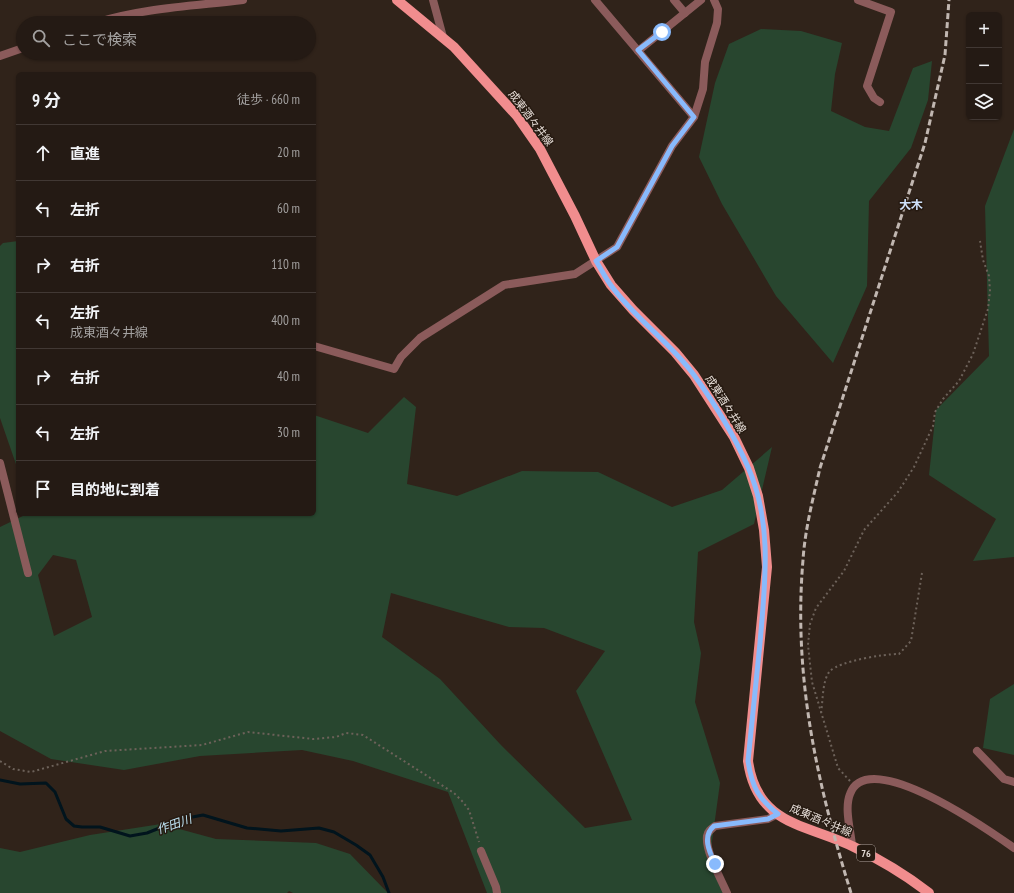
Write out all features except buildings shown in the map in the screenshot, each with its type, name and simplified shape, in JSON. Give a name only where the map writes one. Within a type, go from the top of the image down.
[{"type":"main road","name":"成東酒々井線","points":[[397,0],[443,37],[512,110],[540,149],[575,216],[596,261],[611,285],[633,310],[675,352],[694,375],[734,437],[749,468],[758,496],[764,530],[767,567],[748,761],[755,788],[763,801],[778,814],[795,824],[852,846],[880,860],[929,893]]},
{"type":"street","points":[[125,16],[166,8],[243,0]]},
{"type":"street","points":[[433,0],[443,37]]},
{"type":"street","points":[[595,0],[694,117]]},
{"type":"street","points":[[674,0],[685,13]]},
{"type":"street","points":[[638,50],[701,0]]},
{"type":"street","points":[[316,347],[394,369],[401,358],[420,338],[504,285],[575,274],[617,247],[672,146],[694,117],[703,89],[705,62],[717,23],[718,9],[714,0]]},
{"type":"street","points":[[858,0],[891,12],[867,86],[874,98],[880,102]]},
{"type":"street","points":[[0,56],[16,50]]},
{"type":"street","points":[[0,463],[28,573]]},
{"type":"street","points":[[977,751],[1004,779],[1014,782]]},
{"type":"street","points":[[852,846],[848,808],[850,795],[854,786],[862,781],[873,779],[897,782],[916,789],[988,829],[1014,848]]},
{"type":"street","points":[[727,893],[709,849],[707,836],[710,830],[714,826],[768,819],[778,814]]},
{"type":"street","points":[[481,851],[496,887],[497,893]]},
{"type":"path","points":[[854,786],[838,768],[812,682],[808,645],[812,618],[816,608],[844,571],[864,530],[898,492],[914,467],[933,426],[935,412],[960,381],[973,354],[988,309],[990,290],[989,276],[983,260],[980,241]]},
{"type":"path","points":[[821,714],[826,678],[830,671],[879,654],[899,654],[911,641],[922,573]]},
{"type":"path","points":[[0,760],[13,769],[30,772],[105,751],[202,745],[248,732],[313,739],[336,737],[346,733],[354,733],[363,735],[454,794],[463,802],[469,810],[481,851]]},
{"type":"green space","points":[[761,29],[801,31],[842,43],[835,74],[831,111],[865,127],[889,131],[913,68],[932,61],[928,100],[911,148],[869,201],[867,286],[833,363],[776,296],[722,204],[699,157],[715,83],[729,44]]},
{"type":"green space","points":[[1014,129],[1014,557],[973,561],[996,519],[929,475],[936,410],[989,356],[985,206]]},
{"type":"green space","points":[[16,241],[16,464],[0,418],[0,246],[3,243]]},
{"type":"green space","points":[[404,397],[416,407],[407,484],[457,496],[522,471],[598,472],[672,507],[722,490],[772,447],[754,524],[698,552],[694,622],[701,653],[695,702],[720,783],[710,856],[731,893],[487,893],[448,792],[353,761],[302,750],[200,756],[124,770],[51,759],[0,731],[0,527],[23,516],[316,516],[316,416],[368,433]],"holes":[[[53,555],[76,560],[92,617],[54,636],[38,575]],[[391,593],[509,627],[544,628],[605,651],[576,691],[632,820],[585,828],[500,744],[440,679],[382,637]]]},
{"type":"green space","points":[[1014,684],[1014,755],[983,748],[990,699]]},
{"type":"green space","points":[[161,824],[216,839],[316,843],[350,854],[388,893],[293,893],[289,891],[287,893],[0,893],[0,848],[20,852],[90,835]]},
{"type":"waterway","name":"作田川","points":[[0,780],[20,784],[46,783],[55,792],[66,819],[74,826],[100,827],[130,836],[147,833],[182,819],[203,815],[247,828],[281,831],[319,828],[334,832],[370,855],[383,877],[389,893]]},
{"type":"railway","points":[[851,893],[828,811],[810,729],[802,646],[801,603],[804,548],[820,468],[925,143],[945,55],[949,0]]},
{"type":"district","name":"大木","points":[[911,204]]},
{"type":"route","points":[[662,32],[638,50],[694,117],[672,146],[617,247],[596,261],[611,285],[633,310],[675,352],[710,398],[734,437],[749,468],[758,496],[764,530],[767,567],[748,761],[750,775],[755,788],[763,801],[778,814],[768,819],[714,826],[707,836],[709,849],[715,864]]}]
